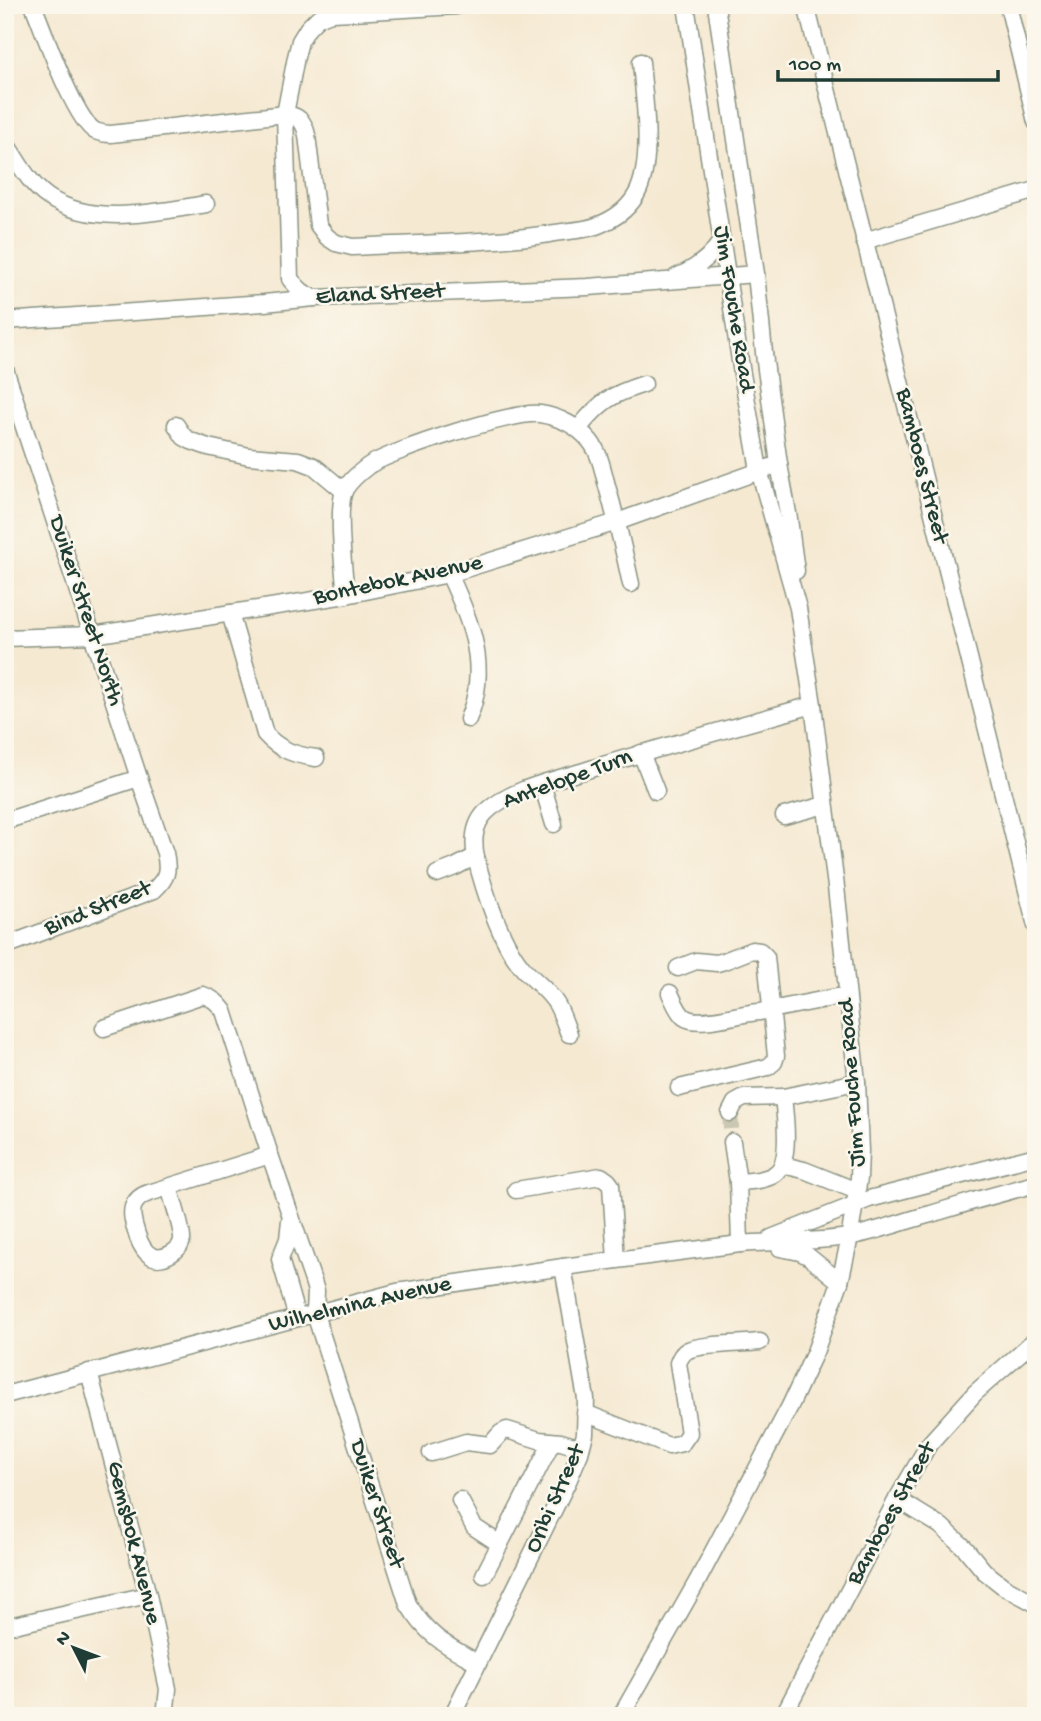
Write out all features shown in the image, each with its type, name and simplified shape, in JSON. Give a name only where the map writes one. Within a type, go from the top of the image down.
[{"type":"street","points":[[33,5],[69,92],[84,121],[96,132],[123,133],[285,114],[301,119],[305,125],[318,225],[327,237],[336,243],[352,247],[534,236],[594,227],[614,218],[627,208],[638,190],[645,165],[646,134],[641,62]]},
{"type":"street","name":"Jim Fouche Road","points":[[686,5],[759,470],[798,608]]},
{"type":"street","name":"Jim Fouche Road","points":[[621,1716],[698,1580],[816,1352],[840,1282],[850,1236],[860,1138],[857,1082],[836,887],[798,608],[797,577],[716,5]]},
{"type":"street","name":"Bamboes Street","points":[[806,5],[1036,926]]},
{"type":"street","points":[[1007,5],[1036,121]]},
{"type":"street","points":[[314,298],[306,295],[290,279],[285,114],[300,41],[318,18],[353,8],[456,6]]},
{"type":"street","points":[[5,142],[30,180],[47,197],[64,206],[99,215],[133,215],[206,204]]},
{"type":"street","points":[[864,241],[1036,190]]},
{"type":"street","points":[[668,281],[695,268],[710,256],[722,240]]},
{"type":"street","name":"Eland Street","points":[[5,321],[314,298],[588,287],[756,274]]},
{"type":"street","points":[[264,303],[290,279]]},
{"type":"street","name":"Duiker Street North","points":[[7,379],[166,853]]},
{"type":"street","points":[[578,429],[601,403],[617,393],[644,384]]},
{"type":"street","points":[[346,594],[341,534],[344,491],[369,466],[402,451],[503,418],[525,414],[539,414],[561,420],[578,429],[592,443],[599,456],[631,584]]},
{"type":"street","points":[[176,425],[191,442],[249,456],[298,460],[314,466],[344,491]]},
{"type":"street","name":"Bontebok Avenue","points":[[5,638],[93,635],[346,594],[449,574],[617,522],[779,464]]},
{"type":"street","points":[[449,574],[462,602],[477,655],[475,701],[467,719]]},
{"type":"street","points":[[230,613],[265,734],[274,744],[285,750],[316,758]]},
{"type":"street","name":"Antelope Turn","points":[[569,1034],[556,1003],[522,967],[502,935],[476,856],[474,832],[478,821],[486,812],[506,799],[542,784],[813,705]]},
{"type":"street","points":[[641,753],[656,792]]},
{"type":"street","points":[[5,821],[139,778]]},
{"type":"street","points":[[542,784],[554,824]]},
{"type":"street","points":[[783,816],[825,805]]},
{"type":"street","name":"Bind Street","points":[[5,946],[154,890],[166,876],[166,853]]},
{"type":"street","points":[[437,874],[476,856]]},
{"type":"street","points":[[678,968],[696,961],[717,962],[752,950],[760,951],[766,957],[776,1056],[771,1065],[757,1071],[679,1088]]},
{"type":"street","points":[[670,993],[679,1011],[690,1020],[700,1021],[847,995]]},
{"type":"street","name":"Duiker Street","points":[[104,1028],[203,995],[219,1003],[314,1286],[315,1314],[408,1604],[432,1635],[478,1664]]},
{"type":"street","points":[[730,1113],[734,1103],[744,1098],[783,1097],[857,1082]]},
{"type":"street","points":[[738,1182],[761,1179],[776,1173],[783,1165],[783,1097]]},
{"type":"street","points":[[733,1142],[738,1182],[752,1242],[800,1252],[840,1282]]},
{"type":"street","points":[[169,1187],[270,1155]]},
{"type":"street","name":"Wilhelmina Avenue","points":[[752,1242],[814,1222],[856,1197],[883,1195],[1036,1156]]},
{"type":"street","points":[[783,1165],[815,1174],[856,1197]]},
{"type":"street","points":[[516,1190],[601,1176],[606,1178],[611,1185],[616,1260]]},
{"type":"street","name":"Wilhelmina Avenue","points":[[5,1395],[397,1292],[752,1242],[850,1236],[1036,1184]]},
{"type":"street","points":[[290,1217],[288,1239],[280,1259],[297,1318]]},
{"type":"street","name":"Oribi Street","points":[[452,1716],[568,1481],[585,1434],[586,1399],[563,1267]]},
{"type":"street","name":"Bamboes Street","points":[[783,1716],[897,1499],[929,1444],[975,1393],[1036,1339]]},
{"type":"street","points":[[586,1413],[669,1446],[682,1443],[689,1433],[678,1363],[681,1356],[686,1351],[701,1347],[760,1342]]},
{"type":"street","name":"Gemsbok Avenue","points":[[89,1372],[148,1595],[168,1689],[165,1716]]},
{"type":"street","points":[[431,1453],[466,1442],[490,1446],[507,1430],[539,1440],[581,1448]]},
{"type":"street","points":[[484,1575],[552,1442]]},
{"type":"street","points":[[897,1499],[941,1526],[1003,1586],[1036,1604]]},
{"type":"street","points":[[460,1500],[474,1527],[500,1544]]},
{"type":"street","points":[[5,1628],[148,1595]]},
{"type":"tunnel","points":[[730,1113],[732,1142]]}]
